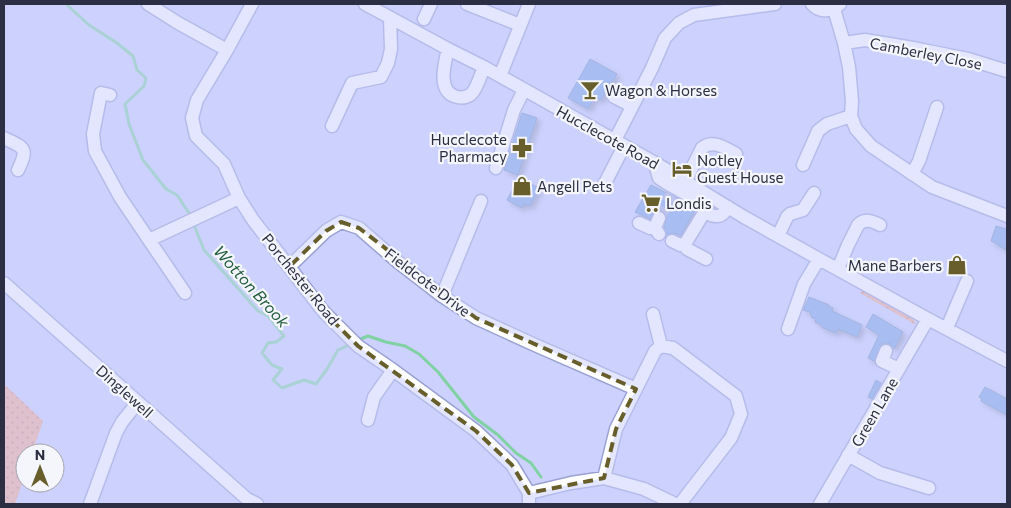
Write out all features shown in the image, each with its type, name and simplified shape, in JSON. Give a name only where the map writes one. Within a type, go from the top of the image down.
[{"type":"street","points":[[148,4],[227,50]]},
{"type":"street","name":"Porchester Road","points":[[252,4],[197,100],[192,118],[196,136],[224,164],[239,198],[253,220],[323,311],[354,342],[476,431],[512,465],[529,498]]},
{"type":"street","name":"Hucclecote Road","points":[[365,4],[484,67],[556,108],[597,136],[620,143],[778,236],[1007,361]]},
{"type":"street","points":[[424,19],[431,4]]},
{"type":"street","points":[[467,4],[520,25]]},
{"type":"street","points":[[500,76],[529,4]]},
{"type":"street","points":[[604,185],[632,106],[665,38],[679,23],[694,16],[775,4]]},
{"type":"street","points":[[812,4],[814,7],[826,11],[837,6],[849,67],[852,101],[851,116],[856,129],[871,146],[932,187],[968,194],[1007,216]]},
{"type":"street","points":[[332,126],[352,83],[381,77],[385,70],[390,49],[390,18]]},
{"type":"street","name":"Camberley Close","points":[[844,43],[865,40],[913,48],[968,59],[1007,71]]},
{"type":"street","points":[[448,49],[443,78],[448,92],[452,95],[464,98],[470,95],[484,67]]},
{"type":"street","points":[[496,168],[514,110],[524,90]]},
{"type":"street","points":[[110,95],[101,93],[93,134],[95,151],[120,197],[185,293]]},
{"type":"street","points":[[614,97],[632,106]]},
{"type":"street","points":[[556,108],[558,120]]},
{"type":"street","points":[[815,171],[799,163],[818,130],[827,124],[851,116]]},
{"type":"street","points":[[912,174],[920,161],[939,116]]},
{"type":"street","points":[[4,138],[24,150],[24,158],[18,170]]},
{"type":"street","points":[[685,182],[702,148],[705,146],[712,143],[716,144],[736,154]]},
{"type":"street","points":[[657,164],[656,168],[659,178],[671,190],[699,203],[707,213],[713,216],[720,216],[728,207]]},
{"type":"street","points":[[778,236],[786,217],[802,210],[814,193]]},
{"type":"street","points":[[149,240],[239,198]]},
{"type":"street","points":[[442,296],[481,201]]},
{"type":"street","points":[[706,259],[678,243],[687,242],[704,213],[707,213]]},
{"type":"street","points":[[838,269],[858,226],[868,220],[880,225]]},
{"type":"street","name":"Fieldcote Drive","points":[[290,266],[326,230],[341,222],[358,228],[442,296],[476,318],[636,389]]},
{"type":"street","points":[[639,223],[650,228],[658,226]]},
{"type":"street","points":[[788,329],[804,284],[819,259]]},
{"type":"street","points":[[947,328],[967,281]]},
{"type":"street","name":"Dinglewell","points":[[4,283],[249,502]]},
{"type":"street","points":[[653,314],[661,346]]},
{"type":"street","name":"Green Lane","points":[[820,504],[928,319]]},
{"type":"street","points":[[604,478],[616,429],[655,351],[661,346],[673,348],[736,396],[741,414],[731,438],[680,504]]},
{"type":"street","points":[[886,351],[882,361],[899,369]]},
{"type":"street","points":[[368,420],[374,397],[393,370]]},
{"type":"street","points":[[90,504],[116,433],[138,402]]},
{"type":"street","points":[[848,455],[880,473],[928,488]]},
{"type":"street","points":[[529,498],[571,483],[604,478],[644,489],[675,504]]},
{"type":"highlighted area","points":[[341,222],[359,228],[476,318],[636,389],[616,429],[604,478],[529,493],[512,465],[476,431],[358,346],[323,311],[290,266],[326,231]]},
{"type":"shaded area","points":[[862,289],[910,316],[916,325],[860,293]]},
{"type":"shaded area","points":[[4,384],[43,421],[35,443],[15,443],[15,493],[19,493],[15,504],[4,504]]},
{"type":"building","name":"Wagon & Horses","points":[[590,59],[617,74],[601,100],[595,97],[588,109],[568,98]]},
{"type":"building","points":[[522,113],[537,118],[518,175],[504,170]]},
{"type":"building","points":[[519,178],[539,188],[530,206],[524,204],[522,208],[507,200]]},
{"type":"building","points":[[651,185],[695,210],[681,235],[672,233],[667,235],[664,227],[667,216],[662,211],[654,211],[650,219],[635,212]]},
{"type":"building","points":[[996,226],[1006,229],[1007,227],[1007,250],[991,241]]},
{"type":"building","points":[[809,297],[829,305],[829,307],[833,308],[832,311],[862,325],[857,337],[838,329],[836,333],[823,328],[815,322],[816,319],[812,318],[810,312],[803,310]]},
{"type":"building","points":[[873,314],[903,332],[894,349],[889,343],[881,345],[874,361],[868,358],[879,335],[866,327]]},
{"type":"building","points":[[876,380],[881,383],[872,399],[868,397]]},
{"type":"building","points":[[985,387],[1007,399],[1007,415],[981,401],[982,399],[979,397]]},
{"type":"waterway","name":"Wotton Brook","points":[[66,4],[89,25],[133,56],[137,70],[146,78],[144,86],[125,104],[129,124],[143,160],[166,189],[177,195],[189,213]]},
{"type":"waterway","name":"Wotton Brook","points":[[194,225],[204,250],[258,311],[268,316],[284,336],[276,342],[268,343],[262,353],[272,365],[282,369],[273,380],[282,388],[304,380],[316,384],[338,350],[351,344]]},
{"type":"waterway","name":"Wotton Brook","points":[[356,341],[368,336],[405,346],[419,354],[438,372],[474,417],[498,435],[516,453],[531,463],[541,477]]},
{"type":"tunnel","points":[[659,218],[671,195]]},
{"type":"place","name":"Wagon & Horses","points":[[590,90]]},
{"type":"place","name":"Hucclecote Pharmacy","points":[[522,148]]},
{"type":"place","name":"Notley Guest House","points":[[682,169]]},
{"type":"place","name":"Angell Pets","points":[[522,186]]},
{"type":"place","name":"Londis","points":[[651,203]]},
{"type":"place","name":"Mane Barbers","points":[[957,265]]}]
